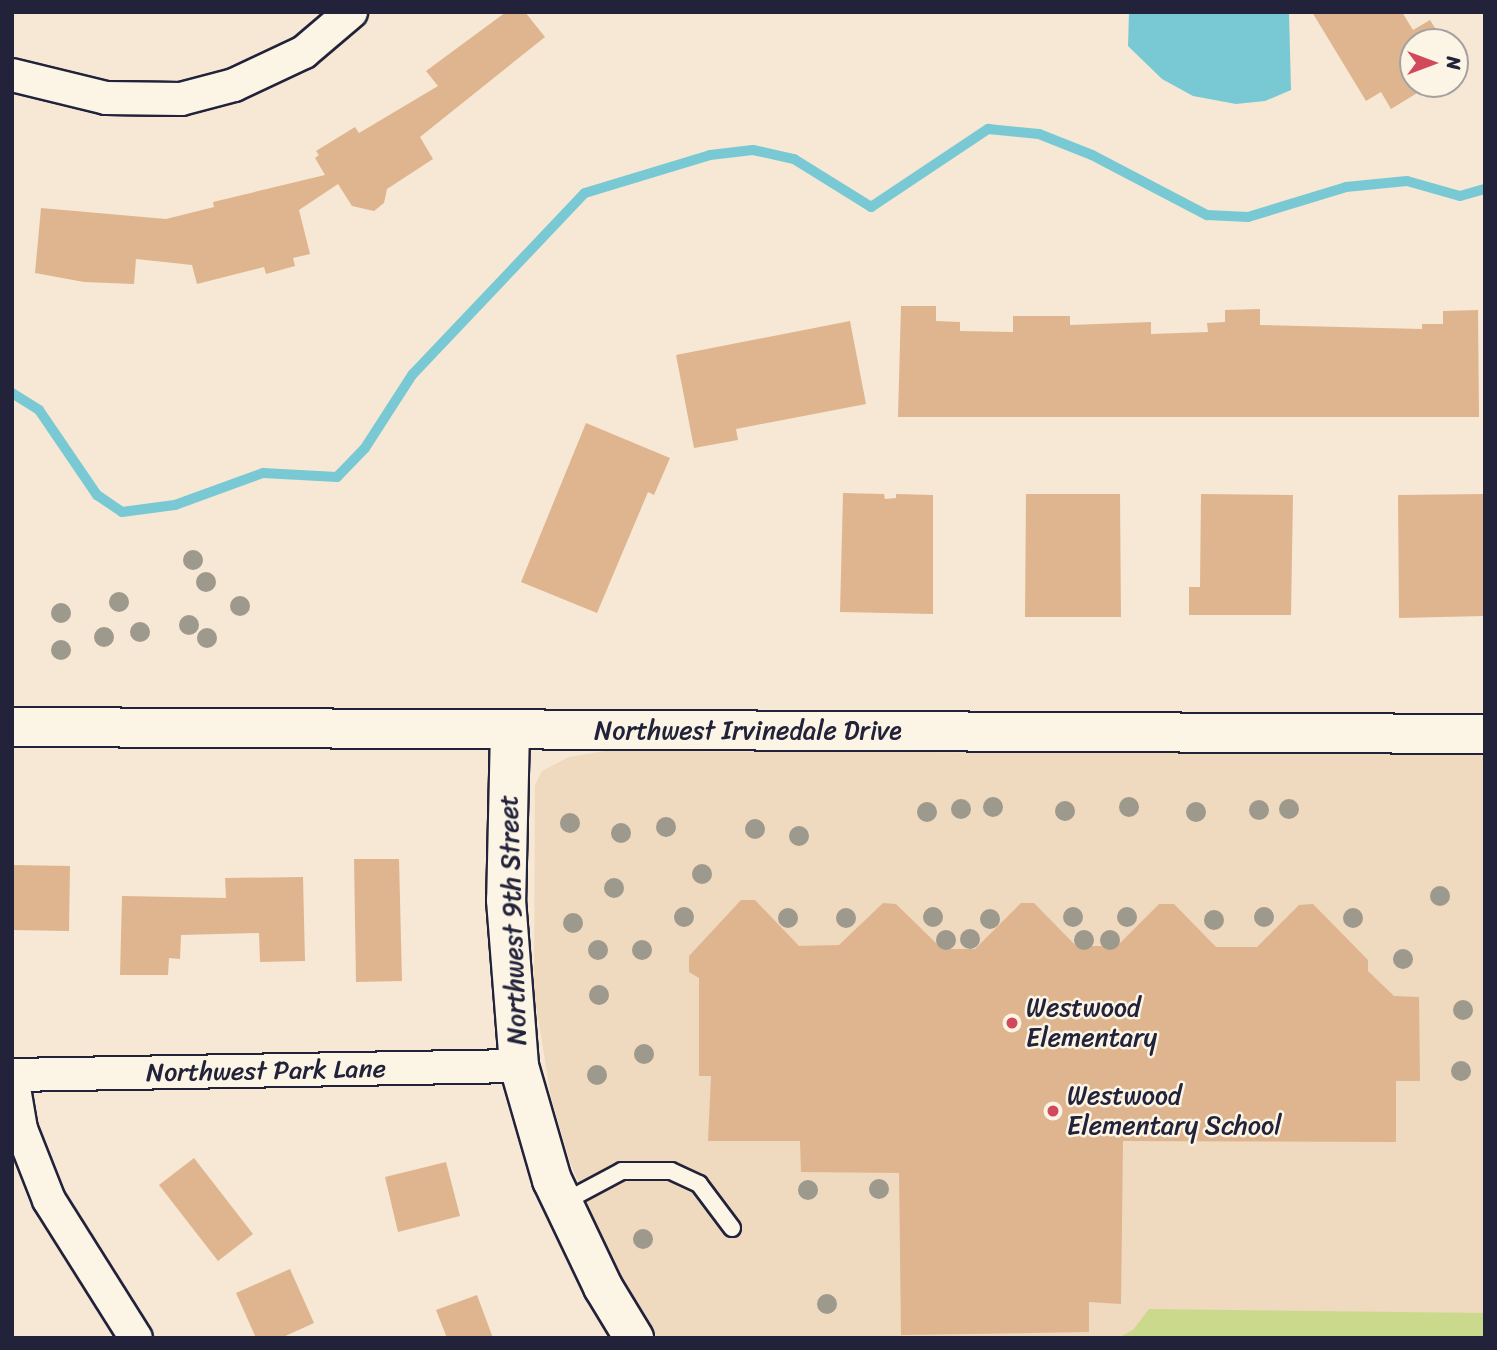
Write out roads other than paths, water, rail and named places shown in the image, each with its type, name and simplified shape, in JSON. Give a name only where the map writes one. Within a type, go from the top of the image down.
[{"type":"main road","name":"Northwest Irvinedale Drive","points":[[12,727],[1485,734]]},
{"type":"main road","name":"Northwest 9th Street","points":[[510,730],[506,900],[519,1066],[562,1203],[634,1338]]},
{"type":"street","points":[[12,75],[106,98],[181,99],[234,85],[304,52],[351,12]]},
{"type":"street","name":"Northwest Park Lane","points":[[136,1338],[49,1200],[21,1129],[12,1075],[519,1066]]},
{"type":"lane","points":[[562,1203],[622,1171],[661,1169],[699,1184],[732,1228]]},
{"type":"water","points":[[1129,12],[1289,12],[1291,90],[1265,101],[1236,104],[1193,96],[1162,79],[1128,46]]},
{"type":"waterway","points":[[12,393],[39,410],[97,495],[122,512],[175,505],[263,473],[337,477],[365,448],[412,375],[585,193],[710,155],[753,150],[794,159],[871,207],[988,129],[1039,134],[1092,155],[1207,215],[1248,217],[1346,187],[1407,181],[1460,196],[1485,189]]},
{"type":"place","name":"Westwood Elementary","points":[[1012,1023]]},
{"type":"place","name":"Westwood Elementary School","points":[[1053,1111]]}]
